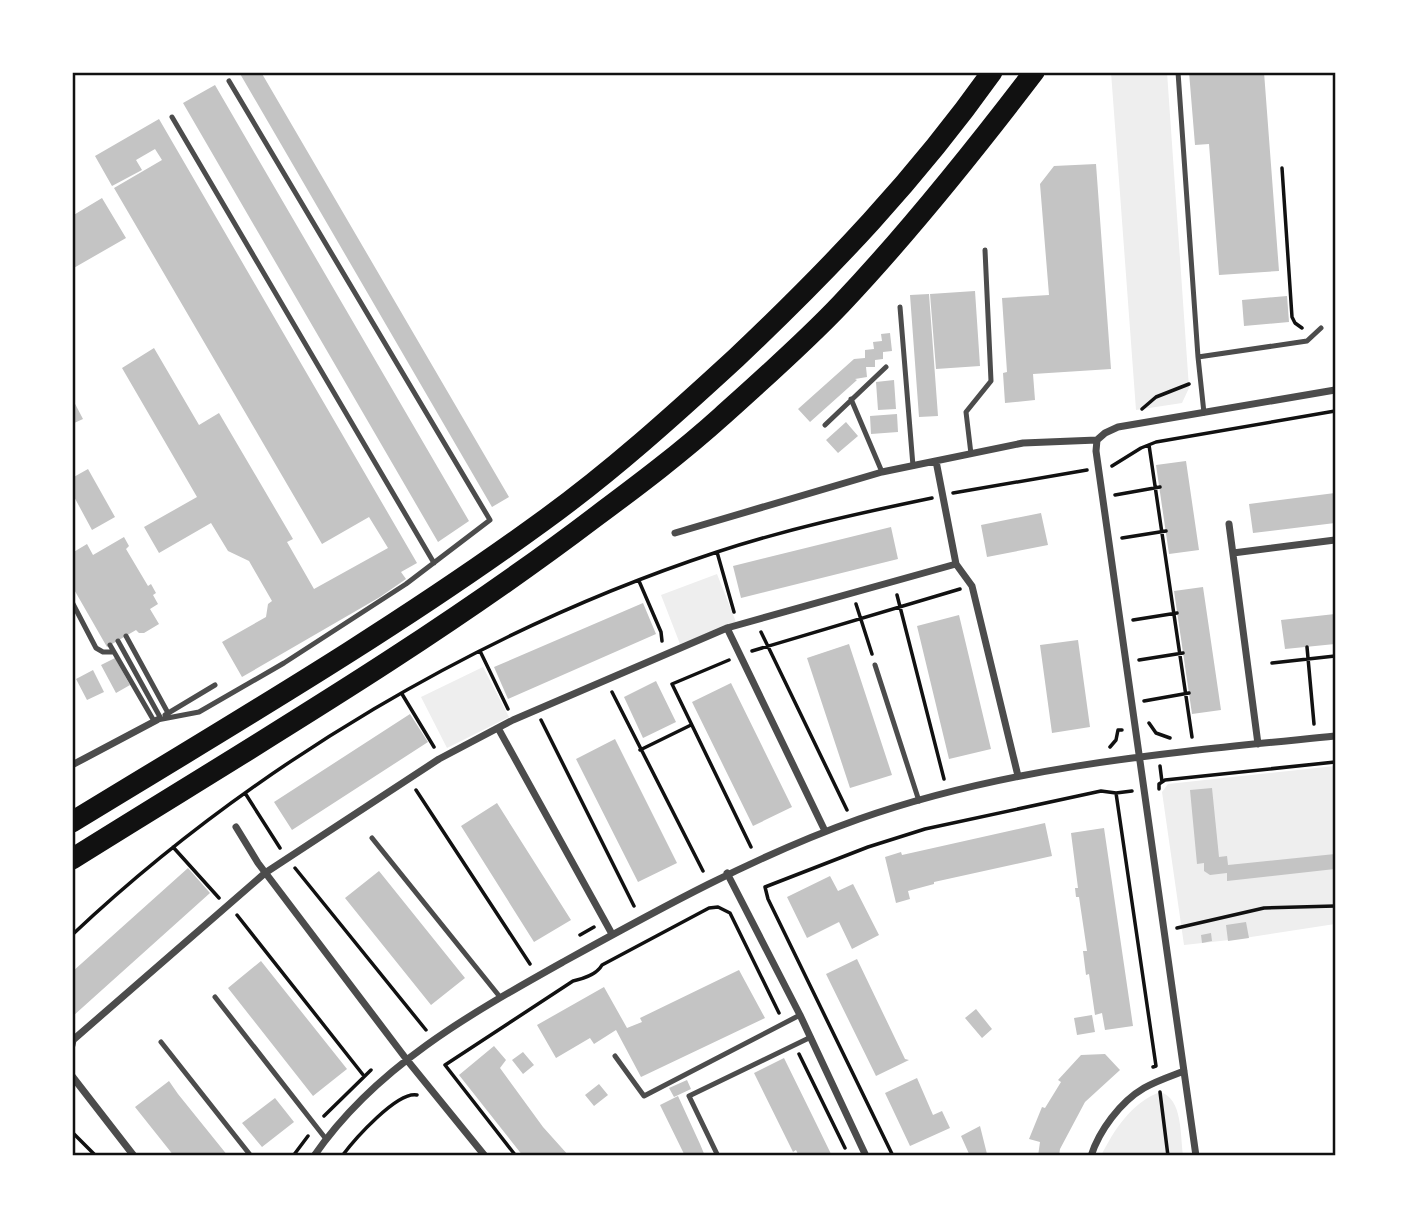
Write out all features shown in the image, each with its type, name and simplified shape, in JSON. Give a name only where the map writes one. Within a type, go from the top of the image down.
[{"type":"highway","points":[[72,822],[428,602],[545,519],[623,457],[705,386],[784,312],[865,230],[933,150],[992,72]]},
{"type":"highway","points":[[72,859],[433,632],[567,539],[653,473],[720,418],[840,306],[926,208],[1034,72]]},
{"type":"highway","points":[[72,804],[156,770]]},
{"type":"street","points":[[675,533],[882,472],[1023,443],[1097,440],[1118,427],[1335,390]]},
{"type":"street","points":[[1097,440],[1196,1156]]},
{"type":"street","points":[[936,461],[956,564],[972,586],[1018,776]]},
{"type":"street","points":[[1229,524],[1258,744]]},
{"type":"street","points":[[1233,553],[1335,540]]},
{"type":"street","points":[[72,1041],[265,873],[439,759],[513,720],[727,628],[956,564]]},
{"type":"street","points":[[727,628],[825,831]]},
{"type":"street","points":[[72,765],[157,719]]},
{"type":"street","points":[[498,728],[612,934]]},
{"type":"street","points":[[313,1156],[352,1108],[407,1060],[451,1027],[612,934],[727,873],[825,831],[919,801],[1018,776],[1139,758],[1335,736]]},
{"type":"street","points":[[236,827],[265,873],[407,1060],[485,1156]]},
{"type":"street","points":[[727,873],[811,1037],[866,1156]]},
{"type":"street","points":[[1091,1156],[1114,1116],[1142,1089],[1184,1071]]},
{"type":"street","points":[[72,1076],[134,1156]]},
{"type":"lane","points":[[1178,72],[1204,412]]},
{"type":"lane","points":[[157,719],[199,712],[284,663],[406,584],[490,520],[229,81]]},
{"type":"lane","points":[[172,117],[434,563]]},
{"type":"lane","points":[[971,454],[966,412],[991,381],[985,250]]},
{"type":"lane","points":[[901,307],[913,466]]},
{"type":"lane","points":[[1198,357],[1307,341],[1321,328]]},
{"type":"lane","points":[[825,425],[886,367]]},
{"type":"lane","points":[[851,399],[882,472]]},
{"type":"lane","points":[[72,602],[96,648],[103,652],[114,652]]},
{"type":"lane","points":[[126,636],[168,713]]},
{"type":"lane","points":[[118,641],[157,719]]},
{"type":"lane","points":[[110,645],[157,719]]},
{"type":"lane","points":[[876,665],[919,801]]},
{"type":"lane","points":[[157,719],[215,685]]},
{"type":"lane","points":[[372,838],[500,997]]},
{"type":"lane","points":[[215,998],[326,1139]]},
{"type":"lane","points":[[615,1056],[643,1096],[800,1015]]},
{"type":"lane","points":[[717,1154],[689,1096],[811,1037]]},
{"type":"lane","points":[[162,1042],[251,1156]]},
{"type":"path","points":[[1282,168],[1292,317],[1300,328],[1321,328]]},
{"type":"path","points":[[1118,427],[1156,397],[1189,384]]},
{"type":"path","points":[[72,935],[173,847],[245,793],[332,735],[519,631],[639,581],[717,552],[840,517],[1112,466],[1149,444],[1335,411]]},
{"type":"path","points":[[1149,444],[1192,737]]},
{"type":"path","points":[[1116,506],[1115,495],[1157,488]]},
{"type":"path","points":[[1120,527],[1122,538],[1164,532]]},
{"type":"path","points":[[717,552],[737,625]]},
{"type":"path","points":[[639,581],[661,632],[664,654]]},
{"type":"path","points":[[894,582],[944,779]]},
{"type":"path","points":[[751,847],[672,684],[767,646],[972,586]]},
{"type":"path","points":[[852,592],[876,665]]},
{"type":"path","points":[[1133,620],[1175,614]]},
{"type":"path","points":[[755,620],[847,810]]},
{"type":"path","points":[[1307,646],[1314,724]]},
{"type":"path","points":[[480,652],[513,720]]},
{"type":"path","points":[[1139,660],[1181,654]]},
{"type":"path","points":[[1272,663],[1335,656]]},
{"type":"path","points":[[606,679],[702,871]]},
{"type":"path","points":[[402,694],[432,740],[439,759]]},
{"type":"path","points":[[1173,739],[1162,736],[1152,728],[1144,701],[1187,694]]},
{"type":"path","points":[[536,710],[634,906]]},
{"type":"path","points":[[1303,725],[1325,723]]},
{"type":"path","points":[[640,750],[691,725]]},
{"type":"path","points":[[1182,738],[1205,735]]},
{"type":"path","points":[[1158,794],[1159,784],[1165,780],[1335,761]]},
{"type":"path","points":[[408,779],[530,964]]},
{"type":"path","points":[[893,1156],[768,899],[765,887],[868,847],[925,829],[1101,791]]},
{"type":"path","points":[[245,793],[287,858],[426,1030]]},
{"type":"path","points":[[1116,793],[1168,1156]]},
{"type":"path","points":[[173,847],[226,906],[233,910],[364,1076]]},
{"type":"path","points":[[1165,931],[1264,908],[1335,906]]},
{"type":"path","points":[[516,1156],[445,1065],[573,981],[582,979],[602,965],[709,908],[718,907],[730,913],[784,1023]]},
{"type":"path","points":[[795,1045],[849,1156]]},
{"type":"path","points":[[1144,1071],[1156,1066]]},
{"type":"path","points":[[342,1156],[389,1107],[409,1094],[421,1098]]},
{"type":"path","points":[[72,1132],[96,1156]]},
{"type":"shaded area","points":[[1111,72],[1167,72],[1189,388],[1182,403],[1136,410]]},
{"type":"shaded area","points":[[717,574],[736,622],[680,644],[661,595]]},
{"type":"shaded area","points":[[483,667],[509,717],[447,748],[421,697]]},
{"type":"shaded area","points":[[1335,766],[1335,924],[1184,945],[1162,792],[1168,784]]},
{"type":"shaded area","points":[[1160,1092],[1173,1102],[1177,1110],[1183,1156],[1101,1156],[1132,1110]]},
{"type":"building","points":[[239,72],[261,72],[509,497],[492,507]]},
{"type":"building","points":[[1189,72],[1264,72],[1279,271],[1219,275],[1209,144],[1195,145]]},
{"type":"building","points":[[215,85],[469,521],[438,542],[183,103]]},
{"type":"building","points":[[159,119],[417,563],[401,572],[406,579],[380,597],[242,677],[222,642],[266,617],[268,604],[272,601],[249,561],[228,551],[211,523],[159,553],[144,527],[197,497],[122,368],[154,348],[199,425],[219,413],[293,539],[287,542],[314,589],[388,548],[369,517],[322,544],[114,188],[162,160],[155,149],[136,160],[142,170],[112,186],[95,156]]},
{"type":"building","points":[[1096,164],[1111,369],[1033,374],[1035,400],[1005,403],[1003,373],[1007,372],[1002,298],[1049,295],[1040,184],[1054,166]]},
{"type":"building","points":[[102,198],[126,238],[72,269],[72,216]]},
{"type":"building","points":[[975,291],[980,366],[936,369],[930,294]]},
{"type":"building","points":[[929,294],[938,416],[919,417],[910,295]]},
{"type":"building","points":[[1287,296],[1289,322],[1244,326],[1242,300]]},
{"type":"building","points":[[890,333],[892,351],[883,352],[883,359],[875,360],[875,367],[866,367],[867,377],[855,379],[857,380],[810,422],[798,409],[854,359],[865,358],[865,350],[874,349],[873,342],[882,341],[881,334]]},
{"type":"building","points":[[894,380],[896,409],[878,410],[876,382]]},
{"type":"building","points":[[72,398],[83,419],[72,424]]},
{"type":"building","points":[[897,414],[898,432],[871,434],[870,416]]},
{"type":"building","points":[[846,422],[858,436],[838,453],[826,440]]},
{"type":"building","points":[[1186,461],[1199,550],[1169,554],[1156,465]]},
{"type":"building","points":[[88,469],[115,517],[92,530],[72,493],[72,478]]},
{"type":"building","points":[[1335,493],[1335,523],[1253,533],[1249,504]]},
{"type":"building","points":[[1041,513],[1048,545],[987,557],[981,525]]},
{"type":"building","points":[[891,527],[898,559],[741,598],[733,566]]},
{"type":"building","points":[[124,537],[129,546],[126,549],[148,586],[151,584],[156,593],[153,595],[158,604],[150,609],[159,624],[144,633],[136,630],[107,647],[72,586],[72,553],[87,544],[93,555]]},
{"type":"building","points":[[1203,587],[1221,710],[1192,714],[1174,591]]},
{"type":"building","points":[[643,603],[656,634],[508,699],[494,667]]},
{"type":"building","points":[[1335,614],[1335,644],[1285,649],[1281,620]]},
{"type":"building","points":[[959,615],[991,749],[949,759],[917,626]]},
{"type":"building","points":[[1078,640],[1090,727],[1052,733],[1040,645]]},
{"type":"building","points":[[849,644],[892,775],[850,788],[807,658]]},
{"type":"building","points":[[115,658],[130,685],[116,693],[101,665]]},
{"type":"building","points":[[93,670],[104,692],[87,700],[76,679]]},
{"type":"building","points":[[656,681],[676,722],[643,738],[624,697]]},
{"type":"building","points":[[731,683],[792,807],[753,826],[692,702]]},
{"type":"building","points":[[410,714],[428,742],[292,830],[274,802]]},
{"type":"building","points":[[615,739],[677,863],[638,882],[576,759]]},
{"type":"building","points":[[1212,788],[1219,857],[1227,856],[1228,865],[1335,854],[1335,869],[1227,881],[1227,873],[1210,875],[1204,871],[1204,863],[1197,864],[1190,790]]},
{"type":"building","points":[[497,803],[571,920],[534,942],[461,826]]},
{"type":"building","points":[[1045,823],[1052,856],[934,882],[908,891],[910,899],[896,903],[885,857]]},
{"type":"building","points":[[1104,828],[1133,1026],[1105,1030],[1102,1013],[1095,1015],[1089,974],[1086,975],[1083,951],[1087,951],[1079,897],[1076,897],[1075,888],[1078,888],[1071,833]]},
{"type":"building","points":[[188,868],[210,893],[73,1016],[72,972]]},
{"type":"building","points":[[379,871],[465,978],[431,1005],[345,898]]},
{"type":"building","points":[[830,876],[838,891],[853,884],[879,935],[852,949],[839,922],[807,938],[787,897]]},
{"type":"building","points":[[1246,922],[1249,938],[1228,941],[1226,925]]},
{"type":"building","points":[[1211,933],[1212,941],[1202,943],[1201,935]]},
{"type":"building","points":[[857,959],[905,1059],[909,1060],[876,1076],[826,974]]},
{"type":"building","points":[[261,961],[347,1069],[313,1096],[228,988]]},
{"type":"building","points":[[739,970],[765,1018],[641,1077],[616,1030],[594,1044],[590,1038],[556,1058],[537,1025],[604,987],[627,1028],[642,1022],[640,1018]]},
{"type":"building","points":[[976,1009],[992,1029],[982,1038],[965,1018]]},
{"type":"building","points":[[1092,1015],[1095,1032],[1077,1035],[1074,1018]]},
{"type":"building","points":[[494,1046],[506,1060],[500,1068],[543,1127],[569,1156],[523,1156],[459,1075]]},
{"type":"building","points":[[523,1052],[534,1065],[523,1074],[512,1060]]},
{"type":"building","points":[[1105,1054],[1120,1070],[1085,1102],[1060,1149],[1059,1156],[1038,1156],[1040,1142],[1029,1139],[1042,1107],[1045,1108],[1061,1082],[1058,1080],[1081,1055]]},
{"type":"building","points":[[784,1058],[832,1156],[799,1156],[796,1150],[793,1152],[754,1073]]},
{"type":"building","points":[[917,1078],[933,1115],[942,1111],[950,1128],[910,1146],[885,1093]]},
{"type":"building","points":[[687,1080],[691,1089],[674,1097],[669,1088]]},
{"type":"building","points":[[169,1081],[228,1156],[174,1156],[135,1107]]},
{"type":"building","points":[[599,1084],[608,1095],[594,1106],[585,1095]]},
{"type":"building","points":[[678,1096],[705,1156],[685,1156],[660,1105]]},
{"type":"building","points":[[275,1098],[294,1122],[262,1147],[242,1123]]},
{"type":"building","points":[[980,1126],[987,1154],[970,1156],[961,1136]]}]
